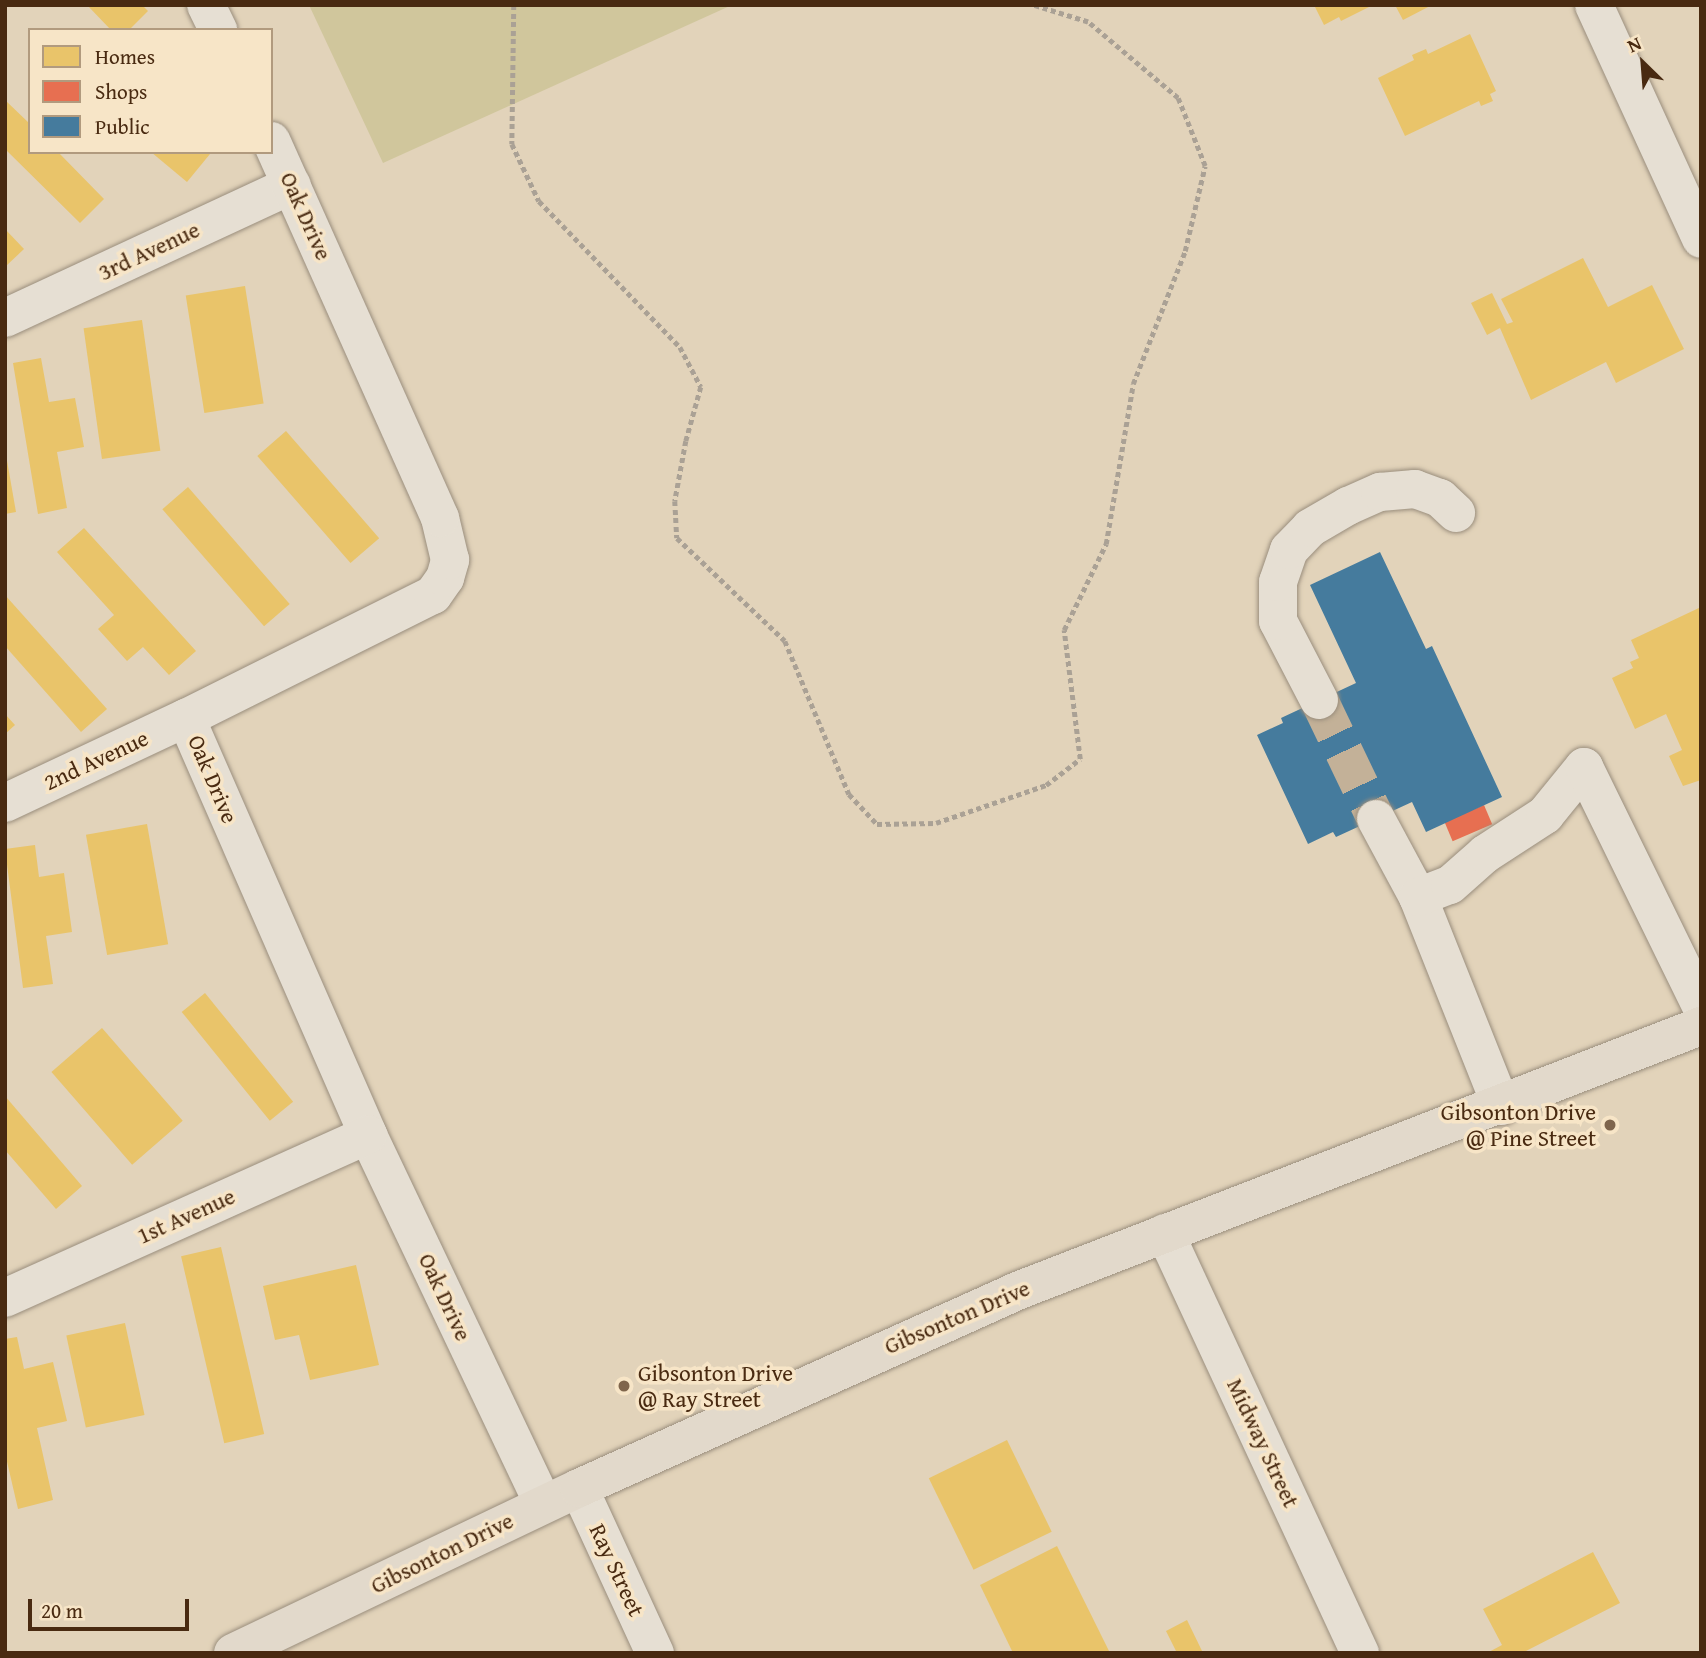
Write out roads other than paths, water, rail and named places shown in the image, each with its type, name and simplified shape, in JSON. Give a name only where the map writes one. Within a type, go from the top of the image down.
[{"type":"main road","name":"Gibsonton Drive","points":[[233,1653],[542,1504],[870,1354],[1017,1291],[1501,1106],[1701,1026]]},
{"type":"street","points":[[206,5],[217,28]]},
{"type":"street","points":[[1594,5],[1701,239]]},
{"type":"street","name":"Oak Drive","points":[[273,145],[440,518],[450,560],[445,578],[433,595],[186,718],[368,1135],[542,1504]]},
{"type":"street","name":"3rd Avenue","points":[[5,318],[292,185]]},
{"type":"street","points":[[1319,700],[1278,621],[1278,582],[1289,550],[1310,528],[1348,506],[1380,492],[1415,489],[1440,498],[1455,513]]},
{"type":"street","name":"2nd Avenue","points":[[5,803],[186,718]]},
{"type":"street","points":[[1418,897],[1450,885],[1485,854],[1545,815],[1584,767],[1701,1006]]},
{"type":"street","points":[[1376,819],[1418,897],[1501,1106]]},
{"type":"street","name":"1st Avenue","points":[[5,1298],[368,1135]]},
{"type":"street","name":"Midway Street","points":[[1165,1233],[1360,1653]]},
{"type":"street","name":"Ray Street","points":[[579,1488],[655,1653]]},
{"type":"tunnel","points":[[1319,700],[1376,819]]},
{"type":"place","name":"Gibsonton Drive @ Pine Street","points":[[1610,1125]]},
{"type":"place","name":"Gibsonton Drive @ Ray Street","points":[[624,1386]]}]
